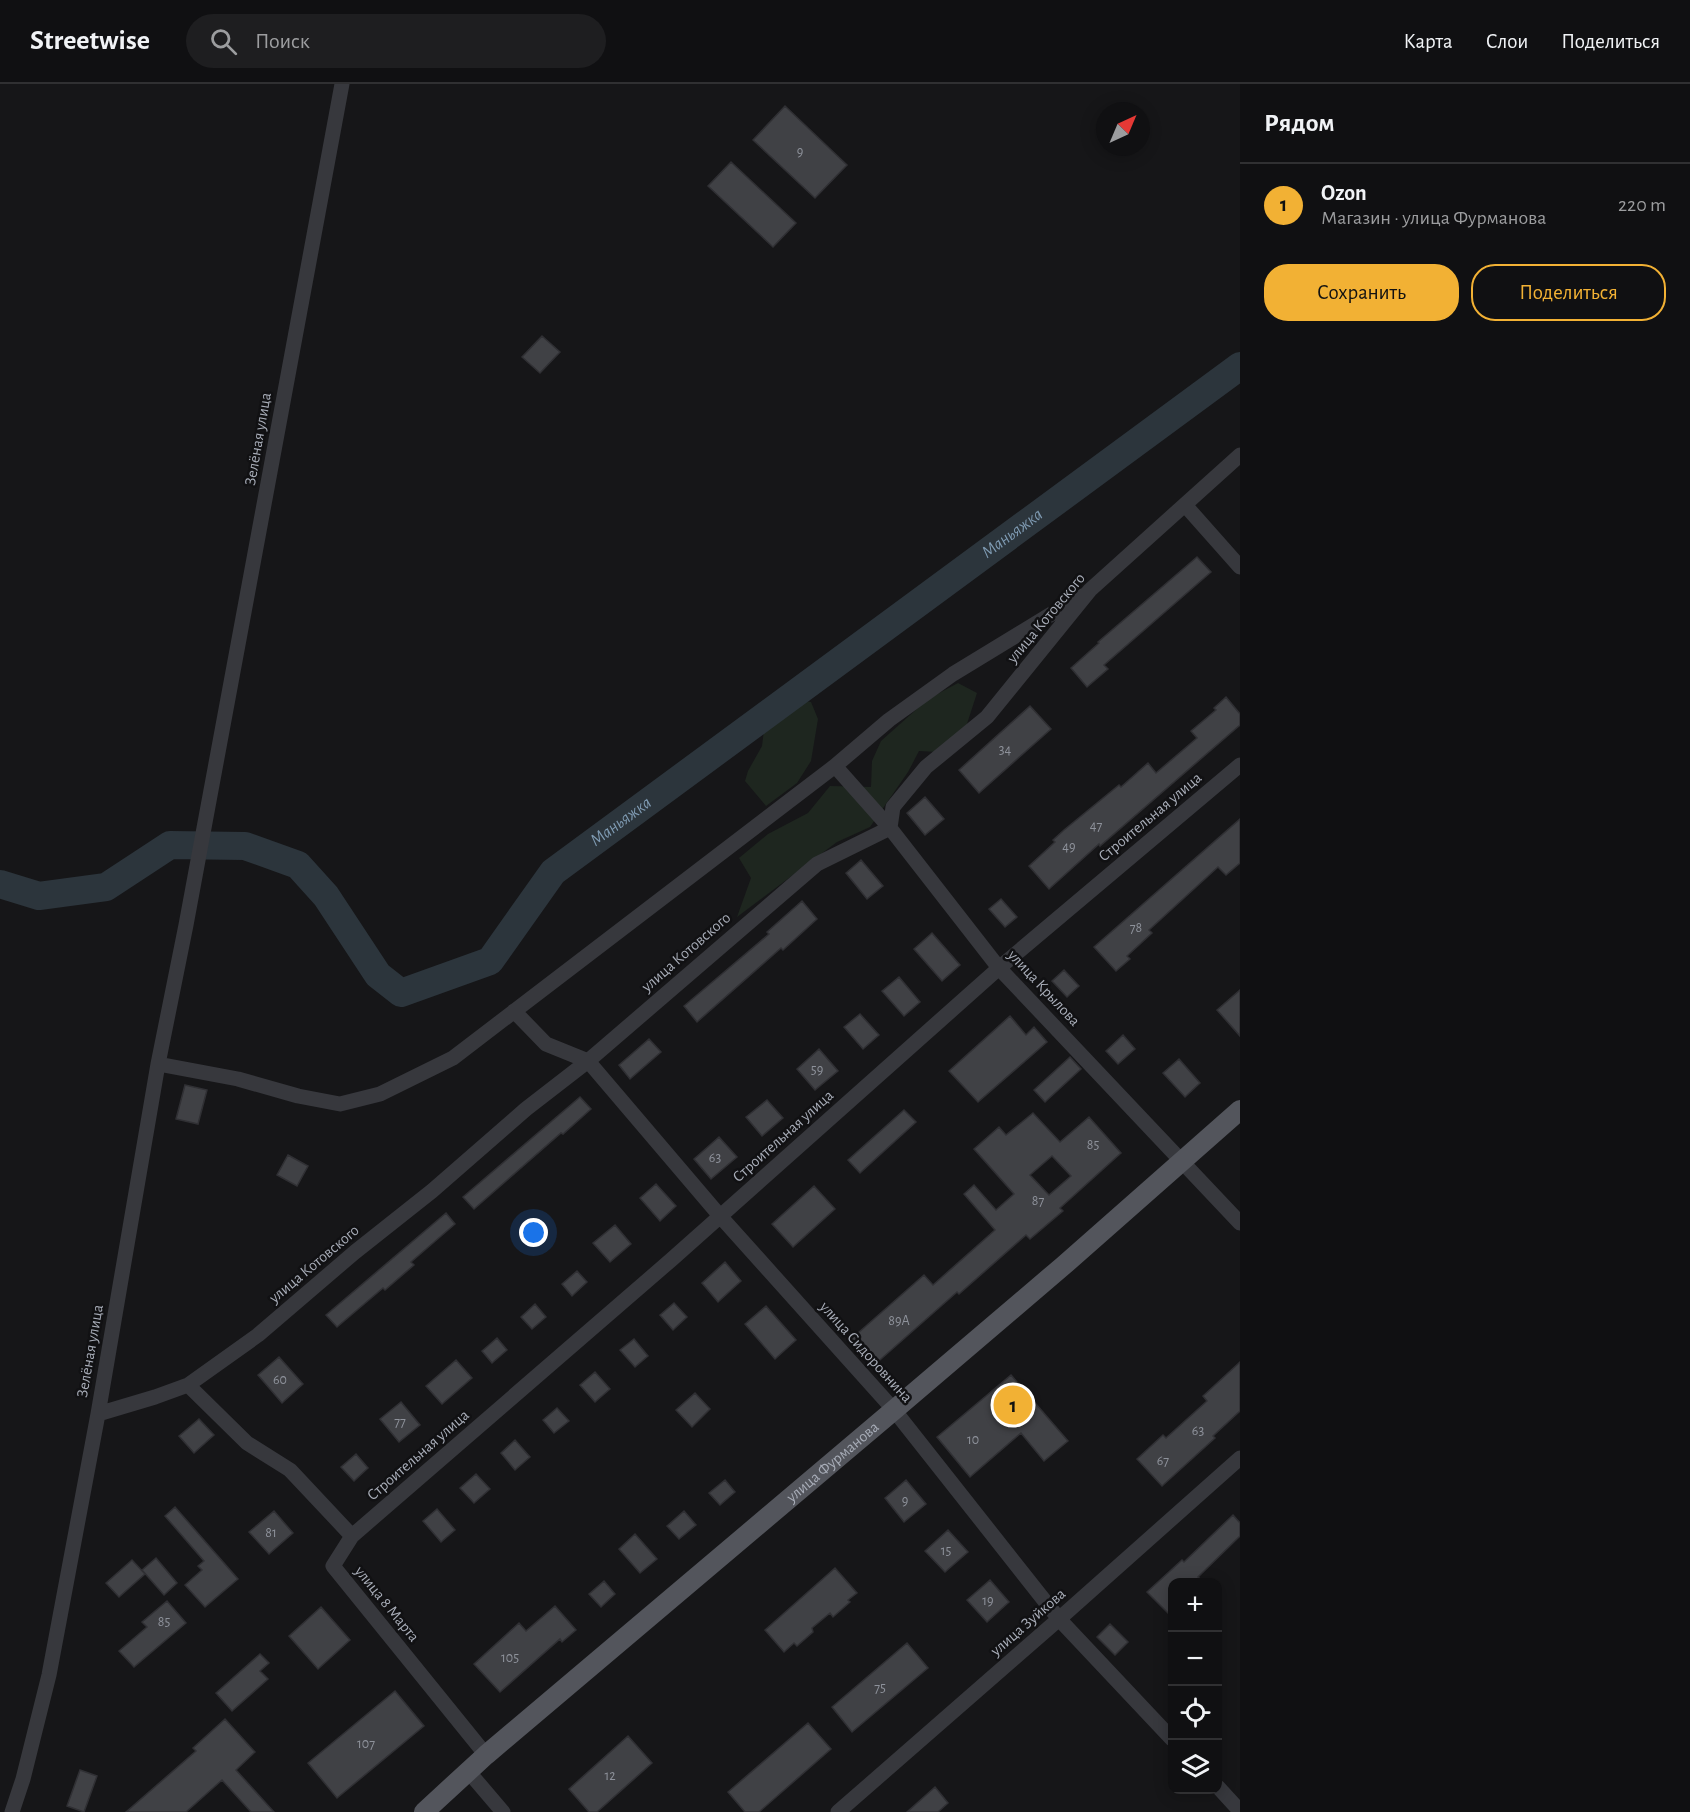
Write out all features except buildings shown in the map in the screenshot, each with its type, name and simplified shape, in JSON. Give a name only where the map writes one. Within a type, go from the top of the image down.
[{"type":"main road","name":"улица Фурманова","points":[[423,1812],[486,1755],[1063,1266],[1240,1110]]},
{"type":"street","name":"Зелёная улица","points":[[12,1812],[23,1779],[49,1675],[98,1414],[159,1064],[342,84]]},
{"type":"street","name":"улица Котовского","points":[[98,1414],[188,1385],[258,1335],[355,1252],[432,1191],[526,1109],[588,1061],[817,864],[890,828],[894,807],[927,767],[987,717],[1090,590],[1240,455]]},
{"type":"street","points":[[1185,505],[1240,567]]},
{"type":"street","points":[[159,1064],[238,1079],[298,1096],[340,1104],[380,1094],[453,1058],[835,766],[889,720],[953,674],[1090,590]]},
{"type":"street","name":"Строительная улица","points":[[352,1536],[671,1260],[999,968],[1240,765]]},
{"type":"street","name":"улица Крылова","points":[[835,766],[890,828],[999,968],[1240,1223]]},
{"type":"street","name":"улица Сидоровнина","points":[[514,1011],[546,1044],[588,1061],[720,1216],[894,1410],[1059,1619],[1168,1734]]},
{"type":"street","points":[[188,1385],[247,1443],[290,1470],[352,1536]]},
{"type":"street","name":"улица Зуйкова","points":[[838,1812],[1240,1458]]},
{"type":"street","name":"улица 8 Марта","points":[[352,1536],[333,1566],[486,1755]]},
{"type":"street","points":[[468,1771],[503,1812]]},
{"type":"street","points":[[1222,1791],[1240,1811]]},
{"type":"shaded area","points":[[958,683],[977,693],[965,730],[937,752],[919,751],[908,772],[870,827],[837,842],[737,917],[751,878],[739,858],[768,834],[808,813],[830,786],[871,787],[872,761],[881,741],[928,699]]},
{"type":"shaded area","points":[[797,700],[811,702],[818,719],[811,761],[797,783],[766,806],[745,781],[762,746],[765,722]]},
{"type":"waterway","name":"Маньяжка","points":[[0,884],[39,896],[106,887],[170,845],[245,846],[298,865],[326,896],[378,975],[401,993],[490,961],[553,872],[1240,366]]},
{"type":"place","name":"Ozon","points":[[1013,1405]]}]
